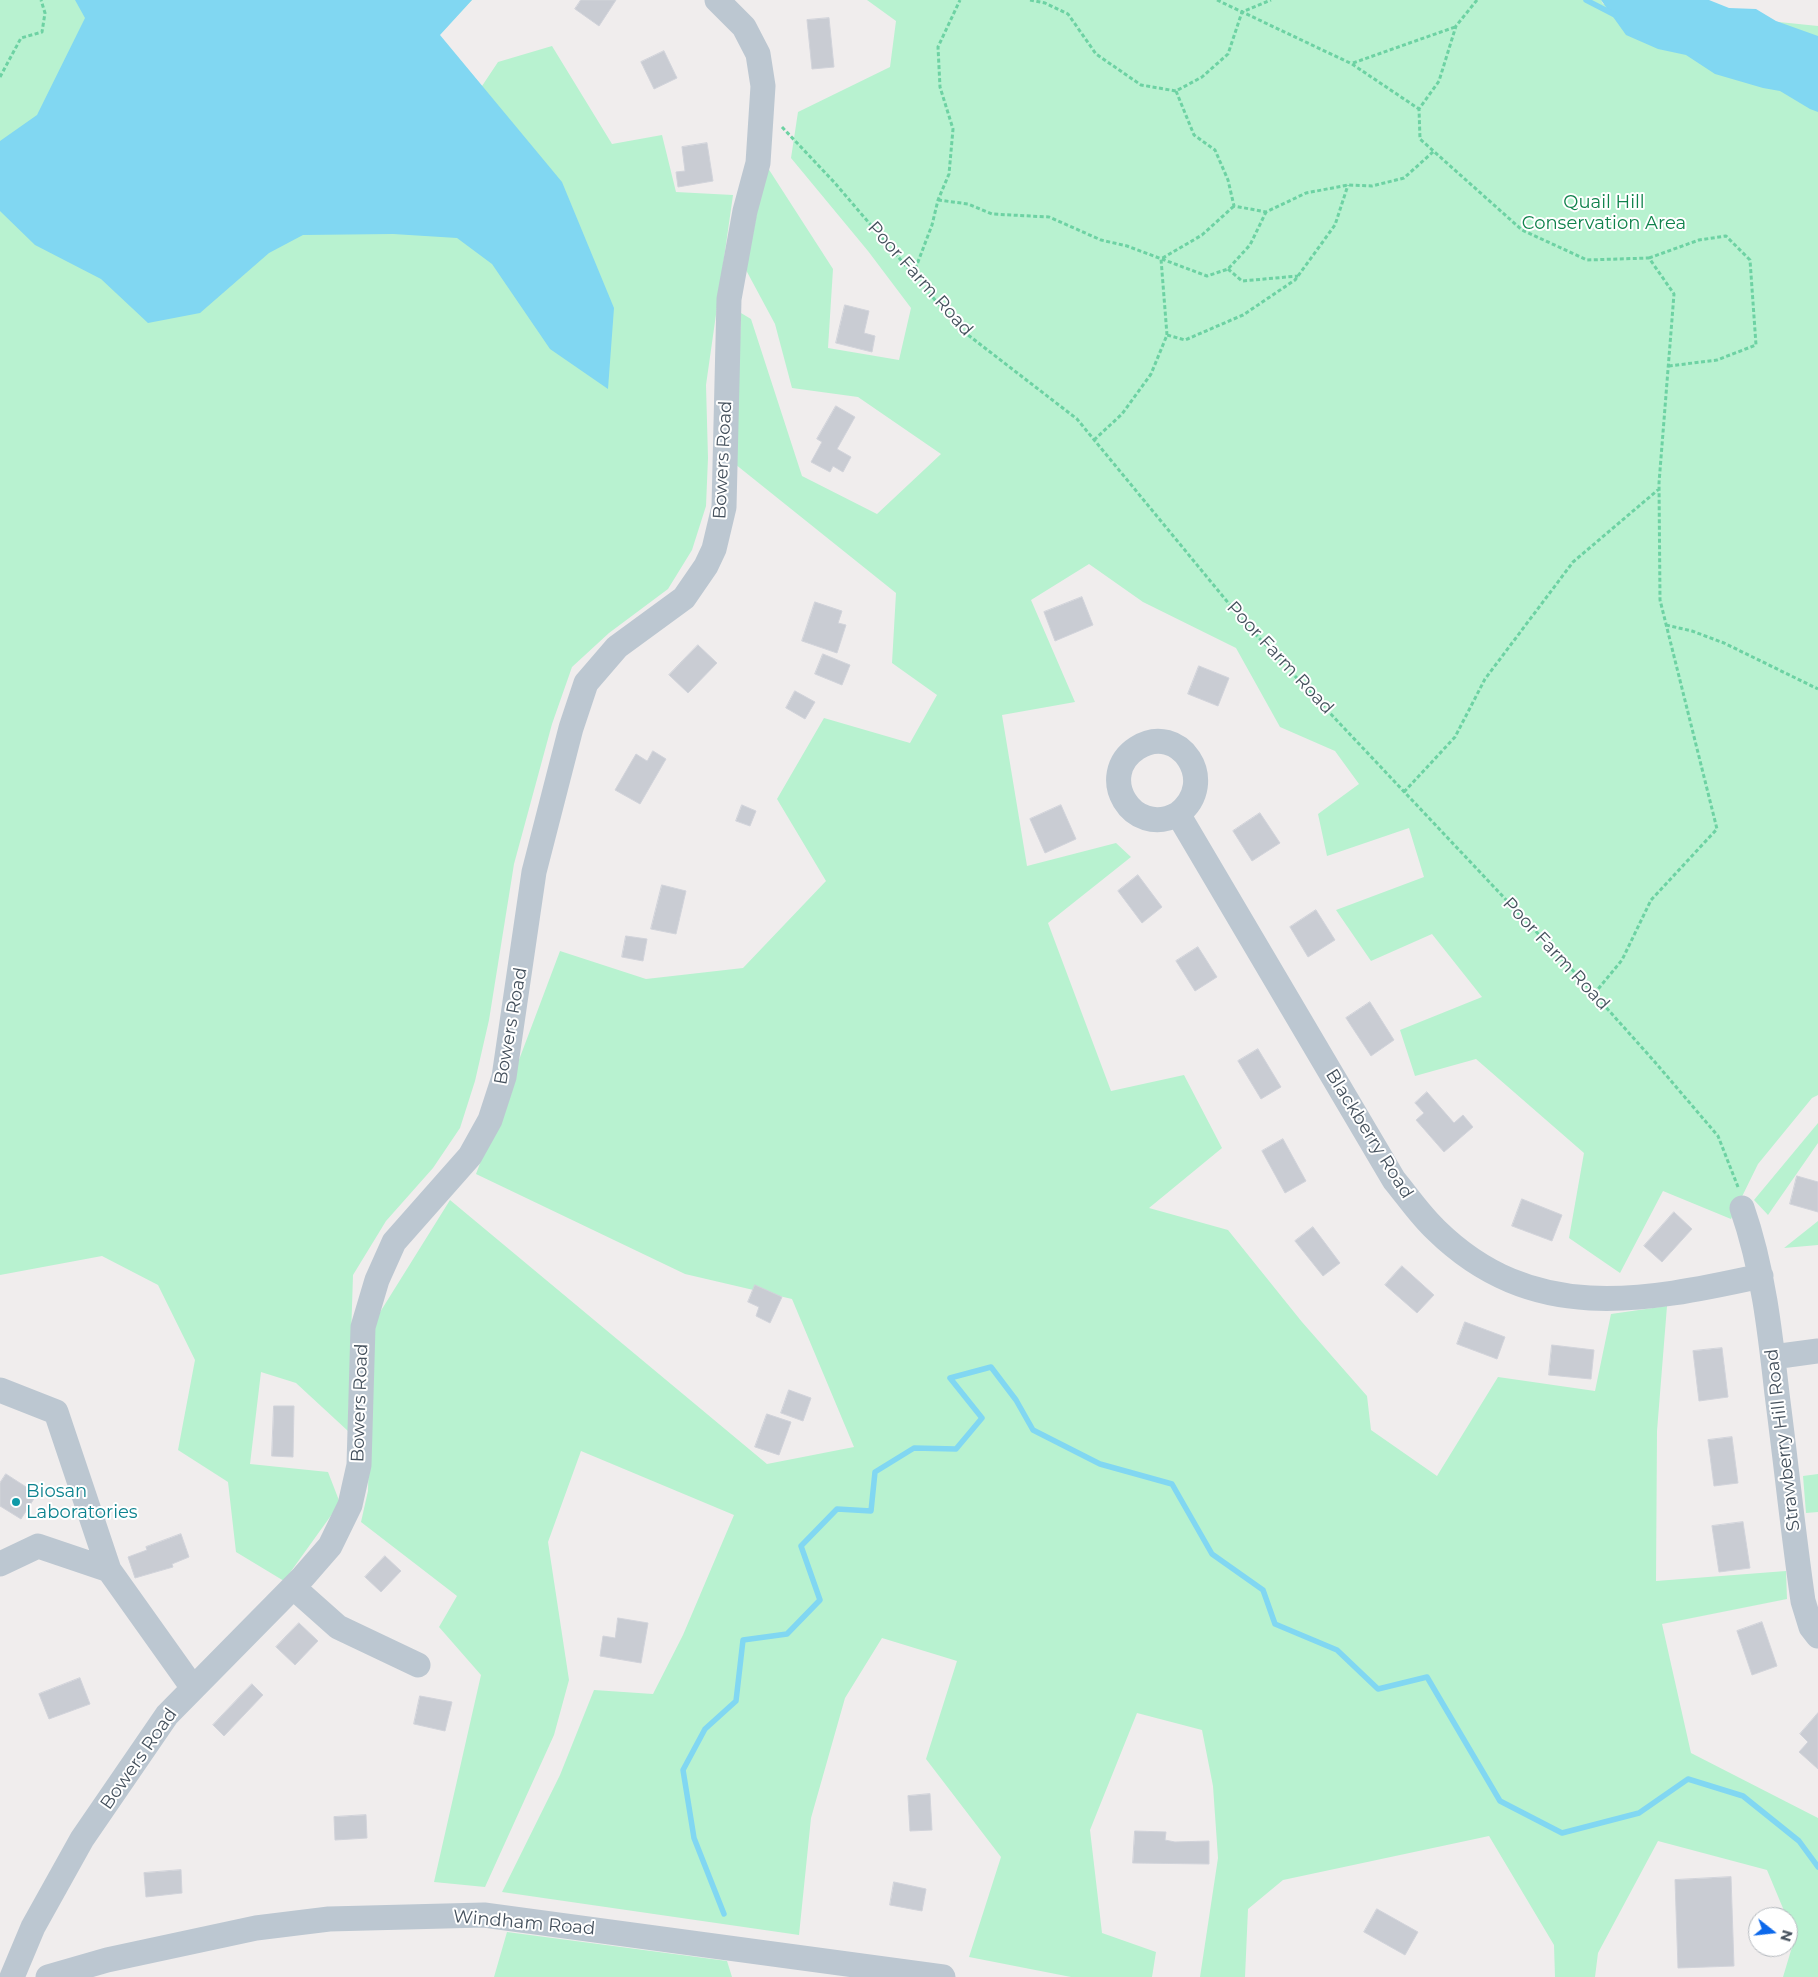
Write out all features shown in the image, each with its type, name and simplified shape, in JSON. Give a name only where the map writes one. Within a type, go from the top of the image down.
[{"type":"street","name":"Bowers Road","points":[[12,1977],[34,1927],[82,1839],[166,1715],[293,1587],[330,1546],[350,1505],[359,1465],[363,1327],[377,1280],[394,1242],[470,1156],[490,1120],[504,1077],[534,872],[571,728],[586,683],[617,647],[684,598],[706,566],[714,549],[724,507],[729,299],[745,211],[758,163],[764,86],[756,50],[744,27],[717,0]]},
{"type":"street","name":"Blackberry Road","points":[[1178,814],[1394,1180],[1422,1216],[1452,1244],[1489,1270],[1505,1278],[1548,1294],[1574,1298],[1632,1298],[1693,1290],[1761,1276]]},
{"type":"street","name":"Strawberry Hill Road","points":[[1742,1208],[1754,1240],[1761,1276],[1803,1601],[1810,1627],[1818,1636]]},
{"type":"street","points":[[1773,1358],[1818,1351]]},
{"type":"street","points":[[0,1390],[56,1412],[109,1570],[193,1688]]},
{"type":"street","points":[[0,1564],[38,1546],[109,1570]]},
{"type":"street","points":[[293,1587],[338,1627],[418,1665]]},
{"type":"street","name":"Windham Road","points":[[48,1977],[135,1953],[256,1928],[329,1919],[484,1915],[943,1977]]},
{"type":"path","points":[[0,77],[21,38],[42,32],[45,14],[41,0]]},
{"type":"path","points":[[913,275],[932,226],[938,200],[950,174],[953,129],[940,87],[938,47],[960,0]]},
{"type":"path","points":[[1030,0],[1045,2],[1068,14],[1096,54],[1141,85],[1176,91],[1202,76],[1228,54],[1242,12],[1271,0]]},
{"type":"path","points":[[1218,0],[1352,64],[1419,109]]},
{"type":"path","points":[[1477,0],[1456,26],[1439,81],[1419,109],[1420,139],[1522,230],[1587,260],[1649,258],[1699,240],[1726,236],[1750,260],[1756,345],[1717,360],[1669,366]]},
{"type":"path","points":[[1352,64],[1456,26]]},
{"type":"path","points":[[1176,91],[1194,135],[1215,150],[1228,180],[1234,206]]},
{"type":"path","name":"Poor Farm Road","points":[[762,107],[834,182],[959,328],[1077,419],[1244,622],[1594,994],[1718,1136],[1737,1182],[1742,1208]]},
{"type":"path","points":[[1234,206],[1266,212],[1306,194],[1348,185],[1372,186],[1404,178],[1434,151]]},
{"type":"path","points":[[1167,335],[1185,340],[1243,315],[1299,276],[1335,225],[1348,185]]},
{"type":"path","points":[[938,200],[968,204],[992,214],[1049,217],[1101,240],[1127,246],[1207,276],[1228,269],[1250,245],[1266,212]]},
{"type":"path","points":[[1161,259],[1202,234],[1234,206]]},
{"type":"path","points":[[1594,994],[1622,960],[1651,900],[1717,829],[1660,600],[1659,489],[1674,294],[1649,258]]},
{"type":"path","points":[[1094,440],[1122,414],[1150,374],[1167,335],[1161,259]]},
{"type":"path","points":[[1228,269],[1242,281],[1299,276]]},
{"type":"path","points":[[1404,792],[1455,737],[1485,679],[1573,562],[1659,489]]},
{"type":"path","points":[[1666,625],[1692,631],[1724,644],[1818,689]]},
{"type":"green space","points":[[0,0],[472,0],[439,35],[482,86],[498,62],[552,46],[612,144],[662,135],[676,192],[733,195],[706,385],[708,458],[706,506],[692,550],[668,589],[609,633],[572,667],[552,724],[514,864],[489,1020],[475,1081],[460,1128],[433,1168],[386,1221],[353,1275],[348,1431],[296,1383],[261,1372],[250,1464],[328,1472],[340,1503],[284,1581],[236,1552],[228,1482],[178,1450],[195,1360],[158,1285],[102,1256],[0,1275]]},
{"type":"green space","name":"Quail Hill Conservation Area","points":[[867,0],[1601,0],[1603,4],[1818,26],[1818,1095],[1812,1098],[1758,1164],[1731,1219],[1663,1191],[1620,1273],[1569,1238],[1584,1153],[1476,1059],[1415,1076],[1400,1030],[1482,997],[1432,934],[1371,961],[1336,910],[1424,877],[1409,828],[1327,856],[1318,814],[1359,784],[1335,751],[1280,727],[1236,648],[1143,602],[1089,564],[1031,600],[1075,702],[1002,715],[1027,866],[1116,843],[1131,857],[1048,923],[1111,1091],[1184,1075],[1222,1148],[1149,1208],[1228,1230],[1302,1322],[1367,1396],[1371,1430],[1437,1476],[1498,1377],[1595,1391],[1611,1314],[1667,1306],[1657,1431],[1656,1581],[1786,1571],[1787,1599],[1662,1624],[1691,1753],[1818,1818],[1818,1977],[1783,1977],[1789,1957],[1798,1957],[1798,1907],[1782,1907],[1767,1870],[1658,1841],[1598,1953],[1595,1977],[1555,1977],[1554,1945],[1489,1836],[1283,1880],[1248,1909],[1245,1977],[1200,1977],[1218,1858],[1213,1786],[1202,1730],[1137,1713],[1090,1830],[1102,1933],[1156,1952],[1152,1977],[1071,1977],[969,1957],[1001,1857],[926,1759],[957,1661],[882,1638],[845,1698],[811,1818],[799,1935],[502,1892],[560,1775],[594,1690],[653,1694],[683,1635],[734,1515],[581,1451],[548,1542],[569,1680],[554,1735],[485,1887],[434,1882],[481,1675],[439,1627],[457,1596],[361,1522],[368,1491],[372,1325],[450,1200],[767,1464],[854,1447],[792,1299],[685,1274],[476,1174],[560,951],[646,979],[743,968],[826,881],[777,799],[824,718],[910,743],[937,695],[892,663],[896,593],[735,464],[741,313],[751,319],[802,476],[877,514],[941,454],[858,397],[792,388],[775,324],[746,270],[766,165],[833,269],[828,348],[899,360],[911,308],[868,251],[791,158],[798,112],[890,67],[896,21]]},
{"type":"green space","points":[[1818,1123],[1818,1143],[1768,1215],[1754,1200]]},
{"type":"green space","points":[[1818,1221],[1818,1245],[1784,1248]]},
{"type":"green space","points":[[1818,1474],[1818,1512],[1806,1513],[1803,1476]]},
{"type":"green space","points":[[507,1932],[727,1961],[732,1977],[494,1977]]},
{"type":"water","points":[[75,0],[472,0],[440,35],[562,182],[614,308],[608,389],[550,349],[492,264],[457,238],[393,234],[303,235],[269,253],[200,313],[148,323],[101,279],[35,245],[0,211],[0,141],[37,115],[85,18]]},
{"type":"water","points":[[1601,0],[1709,0],[1729,8],[1756,9],[1776,21],[1818,36],[1818,112],[1780,91],[1715,74],[1686,55],[1658,49],[1626,35]]},
{"type":"building","points":[[581,0],[616,0],[599,26],[575,9]]},
{"type":"building","points":[[829,18],[834,67],[812,69],[807,20]]},
{"type":"building","points":[[664,51],[677,78],[654,89],[641,62]]},
{"type":"building","points":[[707,143],[713,181],[678,187],[676,172],[685,171],[682,147]]},
{"type":"building","points":[[845,305],[869,311],[864,333],[875,336],[872,352],[836,343]]},
{"type":"building","points":[[836,406],[855,417],[837,449],[851,457],[843,472],[833,466],[830,472],[811,462],[822,442],[817,439]]},
{"type":"building","points":[[1082,597],[1093,625],[1055,641],[1044,612]]},
{"type":"building","points":[[815,602],[842,611],[838,623],[846,625],[837,653],[802,641]]},
{"type":"building","points":[[698,645],[717,663],[688,693],[669,675]]},
{"type":"building","points":[[823,654],[850,665],[842,685],[815,674]]},
{"type":"building","points":[[1199,666],[1229,678],[1218,706],[1188,694]]},
{"type":"building","points":[[795,691],[815,702],[805,719],[786,708]]},
{"type":"building","points":[[653,751],[666,759],[640,804],[615,790],[636,754],[647,761]]},
{"type":"building","points":[[742,805],[756,811],[750,826],[736,821]]},
{"type":"building","points":[[1061,805],[1076,839],[1045,853],[1030,819]]},
{"type":"building","points":[[1260,813],[1280,843],[1252,861],[1233,831]]},
{"type":"building","points":[[1138,875],[1162,907],[1142,923],[1118,891]]},
{"type":"building","points":[[662,885],[686,891],[676,934],[651,929]]},
{"type":"building","points":[[1316,910],[1335,940],[1308,957],[1290,927]]},
{"type":"building","points":[[626,936],[647,939],[643,961],[622,957]]},
{"type":"building","points":[[1198,947],[1217,977],[1195,991],[1176,961]]},
{"type":"building","points":[[1370,1002],[1394,1040],[1371,1056],[1346,1018]]},
{"type":"building","points":[[1258,1049],[1281,1087],[1261,1099],[1238,1061]]},
{"type":"building","points":[[1427,1092],[1454,1123],[1463,1115],[1473,1127],[1444,1152],[1416,1120],[1424,1113],[1415,1103]]},
{"type":"building","points":[[1283,1139],[1306,1181],[1285,1193],[1262,1151]]},
{"type":"building","points":[[1797,1176],[1818,1182],[1818,1212],[1790,1204]]},
{"type":"building","points":[[1522,1199],[1562,1215],[1552,1241],[1512,1226]]},
{"type":"building","points":[[1674,1212],[1692,1229],[1662,1262],[1644,1246]]},
{"type":"building","points":[[1313,1227],[1340,1263],[1323,1276],[1295,1241]]},
{"type":"building","points":[[1402,1266],[1434,1295],[1417,1313],[1385,1285]]},
{"type":"building","points":[[755,1285],[782,1297],[770,1323],[756,1316],[759,1307],[748,1302]]},
{"type":"building","points":[[1465,1322],[1505,1337],[1497,1359],[1457,1344]]},
{"type":"building","points":[[1552,1345],[1594,1350],[1591,1379],[1549,1375]]},
{"type":"building","points":[[1722,1348],[1728,1397],[1699,1401],[1693,1351]]},
{"type":"building","points":[[789,1390],[811,1398],[803,1421],[781,1413]]},
{"type":"building","points":[[274,1406],[294,1406],[293,1457],[272,1456]]},
{"type":"building","points":[[767,1414],[791,1422],[779,1455],[755,1447]]},
{"type":"building","points":[[1732,1437],[1738,1483],[1714,1486],[1708,1440]]},
{"type":"building","name":"Biosan Laboratories","points":[[6,1474],[37,1494],[21,1519],[0,1506],[0,1483]]},
{"type":"building","points":[[1743,1522],[1750,1568],[1719,1572],[1712,1526]]},
{"type":"building","points":[[181,1534],[189,1557],[172,1564],[173,1567],[135,1578],[128,1557],[147,1550],[146,1547]]},
{"type":"building","points":[[385,1556],[401,1571],[381,1592],[365,1577]]},
{"type":"building","points":[[618,1618],[648,1623],[641,1663],[600,1656],[603,1636],[615,1638]]},
{"type":"building","points":[[1762,1622],[1777,1666],[1752,1675],[1737,1631]]},
{"type":"building","points":[[299,1623],[318,1641],[295,1665],[276,1647]]},
{"type":"building","points":[[80,1678],[90,1704],[49,1719],[39,1694]]},
{"type":"building","points":[[252,1684],[263,1695],[224,1736],[213,1725]]},
{"type":"building","points":[[420,1696],[452,1702],[445,1731],[414,1724]]},
{"type":"building","points":[[1818,1713],[1818,1769],[1799,1752],[1808,1742],[1800,1734]]},
{"type":"building","points":[[930,1794],[932,1830],[910,1831],[908,1796]]},
{"type":"building","points":[[366,1815],[367,1838],[335,1840],[334,1817]]},
{"type":"building","points":[[1135,1831],[1166,1832],[1165,1840],[1175,1842],[1209,1841],[1209,1864],[1133,1863]]},
{"type":"building","points":[[181,1870],[182,1893],[146,1897],[144,1873]]},
{"type":"building","points":[[1731,1877],[1734,1966],[1678,1968],[1675,1880]]},
{"type":"building","points":[[894,1882],[926,1889],[922,1911],[890,1905]]},
{"type":"building","points":[[1377,1909],[1418,1932],[1405,1955],[1364,1932]]},
{"type":"waterway","points":[[1586,0],[1617,16]]},
{"type":"waterway","points":[[724,1914],[694,1838],[683,1770],[705,1729],[736,1701],[743,1640],[787,1634],[820,1600],[801,1546],[837,1509],[871,1511],[875,1472],[914,1448],[956,1449],[982,1418],[950,1378],[991,1367],[1016,1400],[1033,1430],[1100,1464],[1172,1484],[1212,1554],[1263,1590],[1275,1624],[1337,1650],[1378,1689],[1427,1677],[1500,1801],[1562,1833],[1639,1813],[1688,1779],[1743,1796],[1799,1841],[1818,1867]]},
{"type":"place","name":"Biosan Laboratories","points":[[16,1502]]}]
